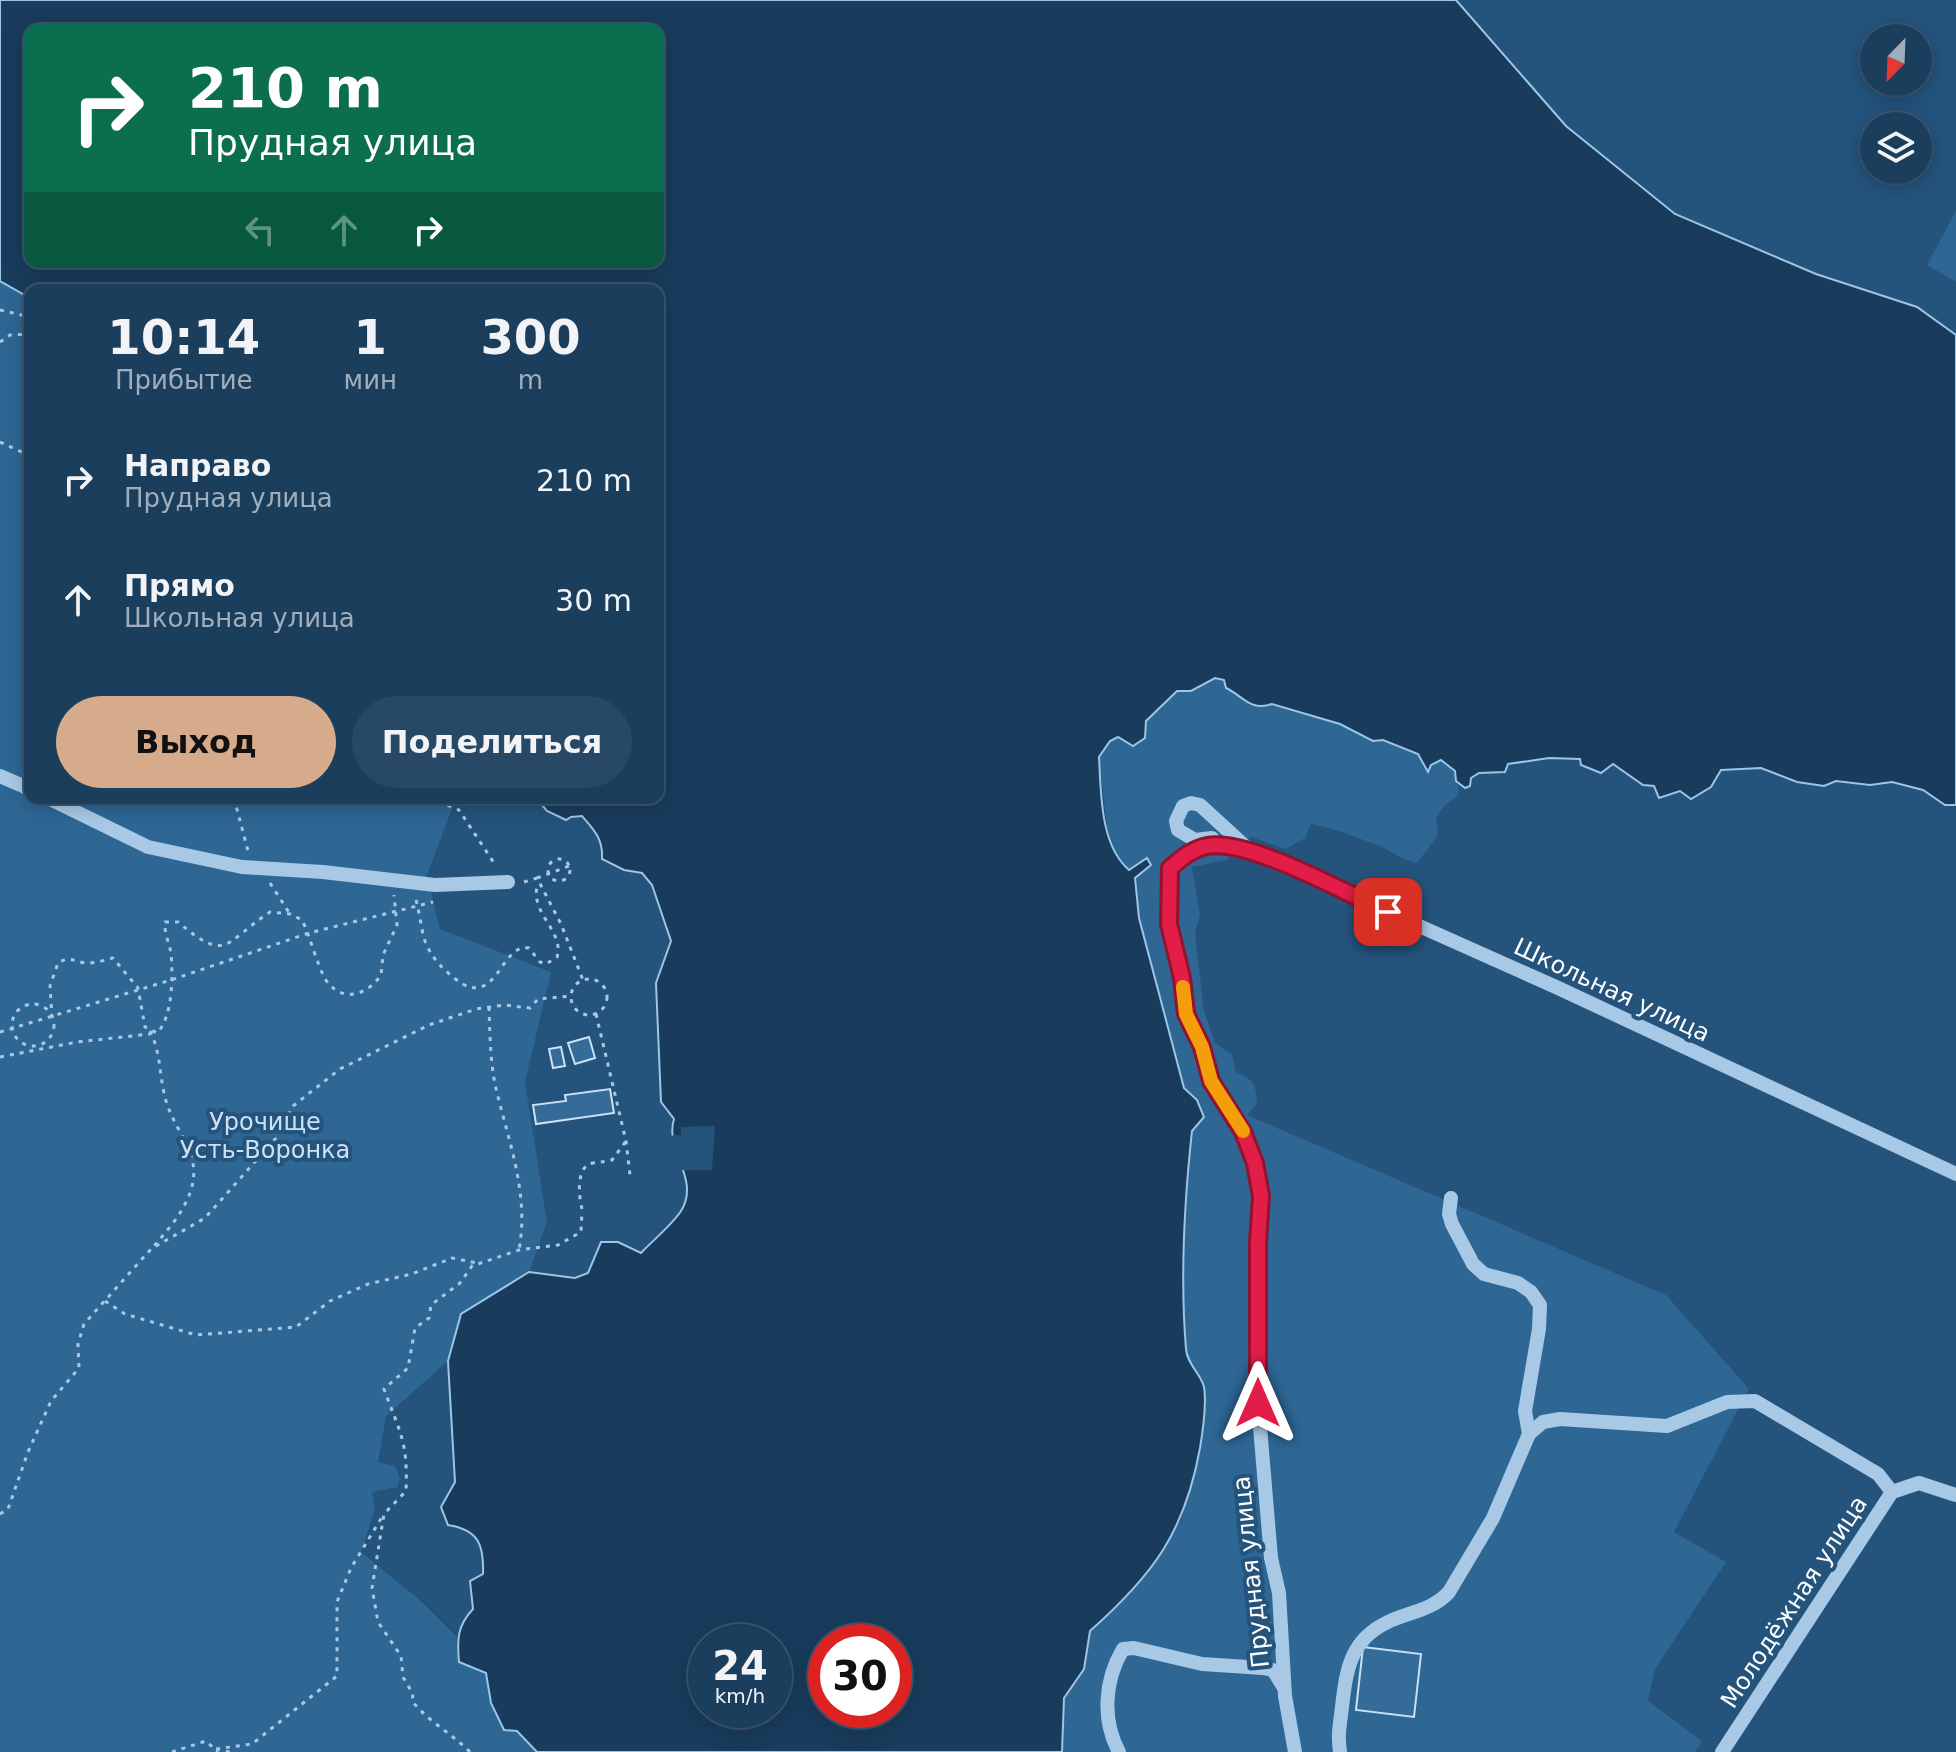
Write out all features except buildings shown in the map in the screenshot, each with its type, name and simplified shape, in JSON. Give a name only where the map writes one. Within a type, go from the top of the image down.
[{"type":"street","points":[[0,776],[24,786]]},
{"type":"street","name":"Школьная улица","points":[[1249,849],[1200,805],[1191,803],[1178,813],[1178,830],[1184,836],[1230,842],[1249,849],[1556,987],[1956,1174]]},
{"type":"street","points":[[60,804],[148,847],[242,867],[323,872],[435,885],[508,882]]},
{"type":"street","name":"Прудная улица","points":[[1249,849],[1210,846],[1188,853],[1170,868],[1169,924],[1182,978],[1186,1014],[1202,1047],[1211,1081],[1243,1132],[1255,1163],[1261,1196],[1258,1403],[1271,1558],[1279,1593],[1285,1688],[1295,1752]]},
{"type":"street","points":[[1451,1198],[1449,1214],[1452,1224],[1473,1264],[1484,1274],[1518,1283],[1531,1292],[1540,1305],[1525,1411],[1529,1434]]},
{"type":"street","points":[[1340,1752],[1337,1737],[1348,1662],[1361,1640],[1388,1622],[1441,1600],[1449,1592],[1493,1518],[1529,1434],[1543,1422],[1560,1419],[1667,1426],[1727,1402],[1755,1401],[1878,1474],[1892,1492]]},
{"type":"street","name":"Молодёжная улица","points":[[1722,1752],[1892,1492],[1919,1483],[1956,1495]]},
{"type":"street","points":[[1119,1752],[1109,1733],[1105,1713],[1115,1663],[1123,1649],[1134,1648],[1202,1664],[1273,1670],[1285,1688]]},
{"type":"path","points":[[0,310],[24,317]]},
{"type":"path","points":[[0,342],[10,335],[24,334]]},
{"type":"path","points":[[0,442],[24,453]]},
{"type":"path","points":[[444,804],[459,810],[511,886],[537,881],[569,866]]},
{"type":"path","points":[[562,859],[569,866],[569,874],[564,879],[557,881],[548,874],[549,864],[555,860],[562,859]]},
{"type":"path","points":[[415,896],[425,941],[440,967],[462,984],[481,986],[498,975],[514,949],[521,946],[529,948],[540,962],[546,964],[557,957],[558,943],[538,905],[537,881]]},
{"type":"path","points":[[537,881],[561,924],[583,980]]},
{"type":"path","points":[[0,1057],[77,1042],[157,1033],[165,1019],[171,980],[171,952],[164,926],[170,920],[178,922],[207,946],[217,947],[233,941],[270,912],[290,914],[302,920],[328,984],[348,995],[360,994],[381,975],[383,955],[397,925],[395,893]]},
{"type":"path","points":[[0,1032],[171,980],[309,933],[433,902]]},
{"type":"path","points":[[0,1514],[8,1509],[28,1452],[51,1401],[79,1368],[78,1344],[84,1324],[174,1223],[192,1187],[192,1161],[165,1099],[160,1052],[144,1023],[138,988],[113,958],[86,963],[64,959],[58,963],[50,986],[52,1018],[50,1037],[39,1046],[25,1045],[13,1030],[14,1015],[24,1006],[43,1007],[52,1018]]},
{"type":"path","points":[[583,980],[595,981],[606,994],[604,1006],[596,1014],[578,1012],[571,996],[574,986],[583,980]]},
{"type":"path","points":[[151,1249],[205,1218],[277,1137],[293,1106],[340,1069],[429,1025],[489,1007],[530,1008],[538,999],[571,996]]},
{"type":"path","points":[[489,1007],[495,1078],[509,1130],[525,1222],[519,1250]]},
{"type":"path","points":[[596,1014],[626,1141],[630,1175]]},
{"type":"path","points":[[217,1751],[252,1744],[337,1676],[337,1602],[351,1568],[384,1514],[406,1491],[406,1451],[384,1389],[408,1368],[415,1328],[429,1318],[431,1305],[460,1283],[472,1266],[519,1250],[542,1250],[581,1232],[580,1177],[584,1168],[592,1163],[612,1160],[626,1141]]},
{"type":"path","points":[[582,1211],[584,1221]]},
{"type":"path","points":[[105,1301],[125,1314],[196,1335],[296,1327],[330,1301],[368,1284],[412,1274],[452,1258],[481,1264]]},
{"type":"path","points":[[384,1514],[372,1588],[378,1622],[401,1656],[403,1677],[413,1694],[412,1701],[429,1721],[454,1735],[470,1752]]},
{"type":"path","points":[[172,1752],[206,1741],[217,1751],[230,1752]]},
{"type":"path","points":[[252,1744],[253,1752]]},
{"type":"green space","points":[[1956,211],[1956,282],[1927,265]]},
{"type":"green space","name":"Урочище Усть-Воронка","points":[[0,281],[24,295],[24,804],[454,804],[427,875],[440,929],[551,972],[525,1082],[547,1222],[529,1272],[462,1314],[448,1361],[386,1416],[378,1462],[395,1466],[400,1478],[397,1487],[372,1492],[375,1509],[361,1552],[422,1602],[457,1637],[459,1662],[486,1673],[491,1703],[537,1752],[0,1752]]},
{"type":"green space","points":[[1215,678],[1225,681],[1250,706],[1272,704],[1340,724],[1373,741],[1383,740],[1418,754],[1424,769],[1441,760],[1453,771],[1458,785],[1458,796],[1445,805],[1436,817],[1438,835],[1417,863],[1353,836],[1311,824],[1305,838],[1286,849],[1251,837],[1227,860],[1192,867],[1200,915],[1195,933],[1204,1011],[1215,1043],[1232,1054],[1236,1072],[1247,1077],[1255,1087],[1257,1104],[1247,1115],[1666,1295],[1749,1389],[1674,1532],[1726,1562],[1655,1669],[1648,1701],[1702,1741],[1695,1752],[1062,1752],[1064,1698],[1084,1669],[1090,1631],[1116,1608],[1181,1521],[1194,1478],[1202,1433],[1204,1386],[1186,1355],[1181,1265],[1192,1131],[1204,1117],[1197,1100],[1184,1088],[1139,918],[1135,878],[1118,861],[1107,827],[1099,757],[1110,741],[1146,721],[1177,690],[1191,691]]},
{"type":"shaded area","points":[[0,0],[1456,0],[1566,126],[1675,214],[1816,274],[1917,307],[1956,335],[1956,805],[1945,805],[1923,790],[1892,782],[1870,785],[1836,781],[1824,786],[1797,782],[1761,768],[1721,770],[1711,787],[1691,799],[1680,791],[1659,798],[1654,786],[1643,785],[1613,764],[1601,773],[1581,765],[1580,759],[1549,758],[1508,764],[1505,772],[1479,773],[1471,778],[1470,786],[1465,788],[1456,781],[1455,771],[1441,760],[1431,765],[1428,772],[1418,754],[1383,740],[1373,741],[1340,724],[1272,704],[1252,704],[1226,688],[1224,680],[1215,678],[1191,691],[1177,691],[1146,721],[1145,738],[1133,746],[1118,737],[1110,741],[1099,757],[1100,786],[1107,833],[1119,859],[1129,870],[1147,858],[1151,865],[1135,878],[1139,918],[1184,1088],[1197,1100],[1204,1117],[1192,1131],[1183,1267],[1186,1349],[1204,1387],[1204,1418],[1194,1478],[1175,1528],[1149,1571],[1090,1631],[1084,1669],[1064,1698],[1062,1752],[537,1752],[517,1731],[504,1730],[491,1703],[486,1673],[459,1662],[459,1634],[473,1609],[470,1581],[483,1574],[483,1564],[478,1540],[467,1531],[448,1525],[441,1507],[455,1482],[448,1361],[461,1314],[529,1272],[575,1278],[588,1273],[601,1242],[618,1242],[641,1253],[677,1217],[686,1199],[685,1176],[672,1131],[674,1119],[661,1102],[656,983],[671,941],[652,885],[642,873],[624,870],[602,859],[597,836],[582,816],[566,820],[547,811],[541,804],[664,804],[664,284],[24,284],[24,295],[0,281]]},
{"type":"pier","points":[[715,1126],[712,1170],[680,1170],[667,1136],[681,1135],[681,1127]]},
{"type":"slow traffic","points":[[1183,987],[1186,1014],[1202,1047],[1211,1081],[1243,1131]]},
{"type":"route","points":[[1258,1403],[1261,1196],[1255,1163],[1243,1132],[1211,1081],[1202,1047],[1186,1014],[1182,978],[1169,924],[1170,868],[1188,853],[1210,846],[1249,849],[1388,912]]}]
